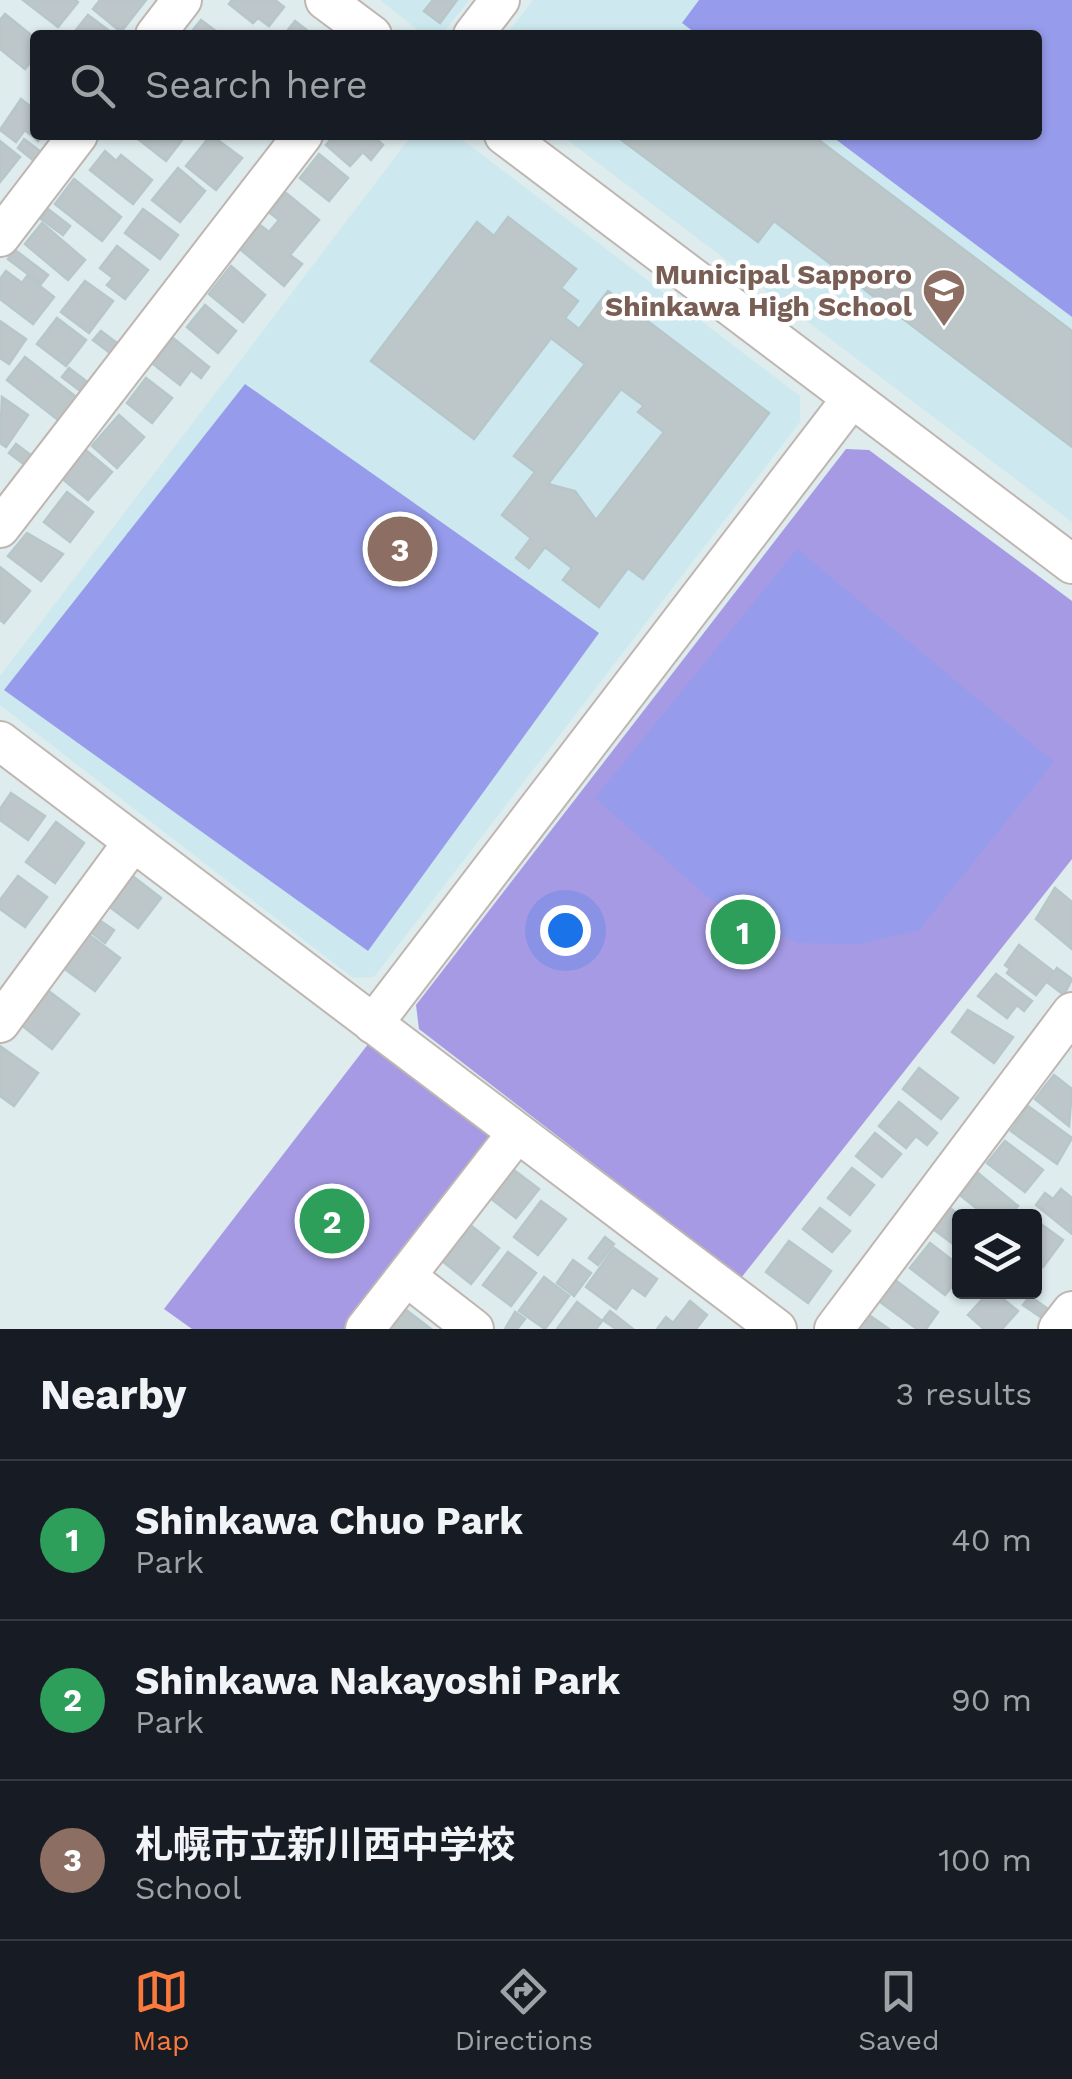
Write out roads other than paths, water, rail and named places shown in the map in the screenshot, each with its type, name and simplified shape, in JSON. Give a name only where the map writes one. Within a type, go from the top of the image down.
[{"type":"street","points":[[159,30],[182,0]]},
{"type":"street","points":[[325,0],[365,30]]},
{"type":"street","points":[[477,30],[500,0]]},
{"type":"street","points":[[0,237],[74,140]]},
{"type":"street","points":[[0,528],[299,140]]},
{"type":"street","points":[[511,140],[1072,564]]},
{"type":"street","points":[[373,1024],[852,398]]},
{"type":"street","points":[[7,761],[133,842],[777,1329]]},
{"type":"street","points":[[0,1023],[133,842]]},
{"type":"street","points":[[834,1329],[1065,1034]]},
{"type":"street","points":[[365,1329],[517,1132]]},
{"type":"street","points":[[407,1277],[474,1329]]},
{"type":"street","points":[[1058,1329],[1072,1311]]},
{"type":"place","name":"Municipal Sapporo Shinkawa High School","points":[[944,328]]},
{"type":"place","name":"札幌市立新川西中学校","points":[[400,549]]},
{"type":"place","name":"Shinkawa Chuo Park","points":[[743,932]]},
{"type":"place","name":"Shinkawa Nakayoshi Park","points":[[332,1221]]}]
